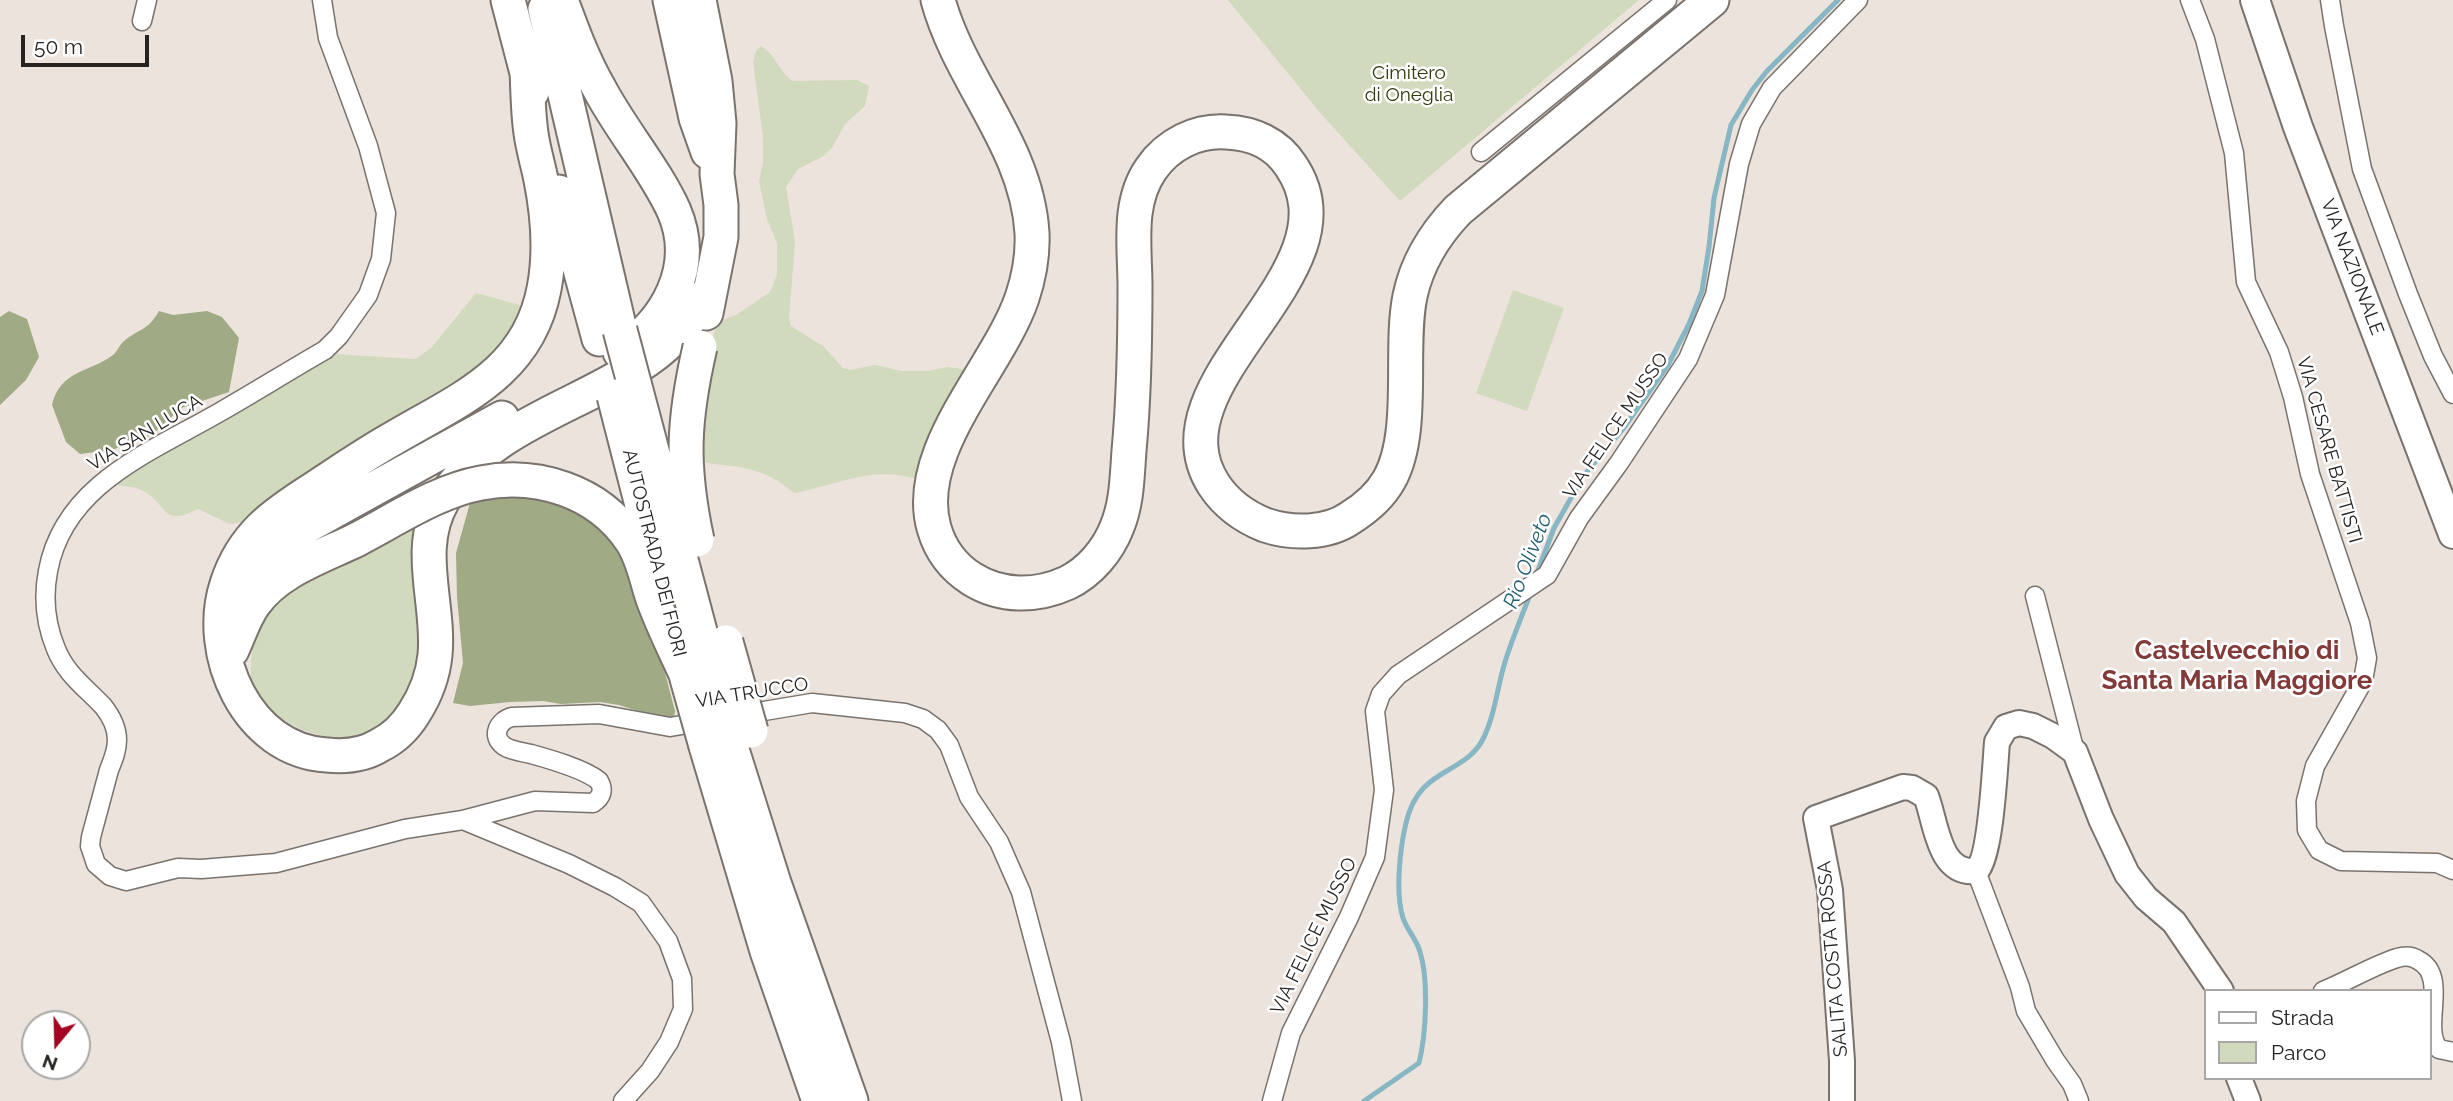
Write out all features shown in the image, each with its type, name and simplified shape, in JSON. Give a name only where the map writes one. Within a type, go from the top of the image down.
[{"type":"highway","name":"AUTOSTRADA DEI FIORI","points":[[508,0],[728,738],[795,945],[851,1101]]},
{"type":"highway","name":"AUTOSTRADA DEI FIORI","points":[[543,0],[609,335],[685,673],[728,738],[767,951],[819,1101]]},
{"type":"highway","points":[[561,0],[579,50],[599,89],[674,212],[682,252],[674,292],[654,325],[622,351],[299,530],[272,548],[259,561],[242,589],[234,610],[232,666],[242,699],[261,725],[276,738],[306,752],[321,755],[354,755],[384,744],[397,734],[427,690],[435,658],[428,558],[440,504],[454,484],[472,461],[504,439],[649,359],[671,341],[690,320],[710,290]]},
{"type":"highway","points":[[670,0],[696,118],[717,174]]},
{"type":"highway","points":[[699,0],[715,81],[719,123],[717,174],[721,237],[686,418],[684,457],[688,500],[698,542],[728,738]]},
{"type":"highway","points":[[914,0],[934,55],[951,83],[1017,172]]},
{"type":"highway","points":[[938,0],[955,50],[1002,134],[1017,172],[1031,225],[1032,245],[1022,300],[945,441],[935,465],[929,498],[936,537],[953,564],[967,576],[997,591],[1027,594],[1066,583],[1083,573],[1108,546],[1123,511],[1132,413],[1134,214],[1144,182],[1152,167],[1164,154],[1180,142],[1210,132],[1246,134],[1283,154],[1301,180],[1307,221],[1298,257],[1219,383],[1205,413],[1202,443],[1208,473],[1226,501],[1237,509],[1268,526],[1290,530],[1322,529],[1342,524],[1368,506],[1389,480],[1396,465],[1403,424],[1409,299],[1420,265],[1439,230],[1458,210],[1712,0]]},
{"type":"highway","points":[[232,666],[222,655],[219,618],[227,581],[251,537],[277,511],[391,439],[466,398],[496,375],[518,350],[535,321],[544,290],[548,251],[542,182],[531,135],[527,71]]},
{"type":"highway","points":[[232,666],[254,604],[274,583],[289,573],[432,501],[480,483],[529,481],[556,485],[583,495],[603,509],[632,541],[685,673]]},
{"type":"main road","name":"VIA NAZIONALE","points":[[2255,0],[2298,127],[2453,534]]},
{"type":"street","points":[[142,21],[147,0]]},
{"type":"street","name":"VIA SAN LUCA","points":[[322,0],[328,38],[368,146],[386,213],[381,259],[368,295],[340,336],[325,350],[220,413],[160,445],[106,479],[87,495],[71,514],[55,544],[46,579],[47,616],[57,651],[69,674],[110,715],[116,732],[117,749],[90,846],[96,864],[110,876],[126,881],[178,869],[276,863],[405,829],[463,820]]},
{"type":"street","points":[[1480,152],[1667,0]]},
{"type":"street","name":"VIA FELICE MUSSO","points":[[1272,1101],[1291,1033],[1349,917],[1375,857],[1384,790],[1376,711],[1381,694],[1398,675],[1547,575],[1578,518],[1619,463],[1688,359],[1715,295],[1739,164],[1751,124],[1772,88],[1858,0]]},
{"type":"street","points":[[2330,0],[2362,169],[2407,294],[2433,356],[2452,389]]},
{"type":"street","name":"VIA CESARE BATTISTI","points":[[2191,4],[2208,51],[2234,153],[2246,282],[2286,374],[2310,474],[2356,610],[2367,658],[2363,681],[2315,766],[2306,800],[2307,830],[2319,850],[2341,862],[2437,863],[2453,870]]},
{"type":"street","points":[[2035,596],[2075,752],[2101,819],[2127,874],[2146,898],[2174,922],[2220,989]]},
{"type":"street","name":"VIA TRUCCO","points":[[463,820],[535,801],[588,804],[601,796],[601,785],[595,778],[504,746],[497,732],[502,722],[512,717],[598,714],[670,727],[812,703],[905,713],[923,719],[938,730],[949,745],[969,797],[999,842],[1021,892],[1061,1042],[1072,1101]]},
{"type":"street","points":[[2075,752],[2053,736],[2026,724],[2012,724],[2001,732],[1997,742],[1983,860],[1976,871],[2021,987],[2026,1011],[2072,1084],[2079,1101]]},
{"type":"street","name":"SALITA COSTA ROSSA","points":[[1842,1101],[1842,1061],[1830,890],[1816,818],[1886,793],[1912,788],[1926,796],[1940,846],[1949,860],[1968,872],[1976,871]]},
{"type":"street","points":[[463,820],[569,864],[615,887],[641,903],[668,941],[682,979],[683,1009],[669,1042],[623,1101]]},
{"type":"street","points":[[2328,989],[2398,958],[2412,957],[2419,960],[2429,969],[2433,982],[2433,1041],[2439,1049],[2453,1052]]},
{"type":"street","points":[[2240,1080],[2248,1101]]},
{"type":"green space","name":"Cimitero di Oneglia","points":[[1228,0],[1639,0],[1400,201],[1322,115]]},
{"type":"green space","points":[[761,46],[793,81],[857,80],[869,86],[865,106],[845,124],[832,148],[822,157],[798,169],[786,187],[795,242],[789,319],[791,326],[823,346],[843,368],[850,370],[875,365],[901,371],[928,371],[948,367],[970,370],[917,479],[900,475],[869,475],[794,493],[757,471],[702,461],[700,390],[717,322],[736,315],[770,292],[777,275],[777,243],[767,219],[759,181],[763,162],[763,137],[753,62],[756,51]]},
{"type":"green space","points":[[1513,290],[1564,308],[1527,411],[1476,393]]},
{"type":"green space","points":[[476,293],[527,307],[525,317],[485,366],[243,522],[230,524],[198,509],[172,516],[143,491],[114,485],[118,476],[210,429],[332,354],[416,359],[432,347]]},
{"type":"green space","points":[[9,311],[27,319],[39,357],[26,380],[0,405],[0,317]]},
{"type":"green space","points":[[159,311],[173,315],[207,311],[222,317],[239,338],[229,392],[181,408],[152,435],[112,450],[80,454],[66,442],[52,405],[56,394],[69,378],[113,355],[123,342],[151,323]]},
{"type":"green space","points":[[527,493],[582,511],[625,550],[657,642],[675,711],[674,717],[656,717],[600,702],[510,702],[470,706],[453,703],[463,663],[456,553],[470,503]]},
{"type":"green space","points":[[421,525],[422,632],[415,695],[377,731],[339,739],[302,730],[269,711],[257,696],[251,678],[251,660],[256,630],[281,591],[365,546]]},
{"type":"waterway","name":"Rio Oliveto","points":[[1536,576],[1554,528],[1584,475],[1623,429],[1668,365],[1689,324],[1702,291],[1714,198],[1731,125],[1767,71],[1838,0]]},
{"type":"waterway","name":"Rio Oliveto","points":[[1364,1101],[1419,1063],[1421,1051],[1426,1008],[1425,977],[1419,948],[1403,918],[1399,896],[1400,857],[1406,823],[1412,805],[1421,791],[1431,781],[1465,760],[1483,739],[1508,653],[1531,592]]},
{"type":"district","name":"Castelvecchio di Santa Maria Maggiore","points":[[2237,666]]}]
